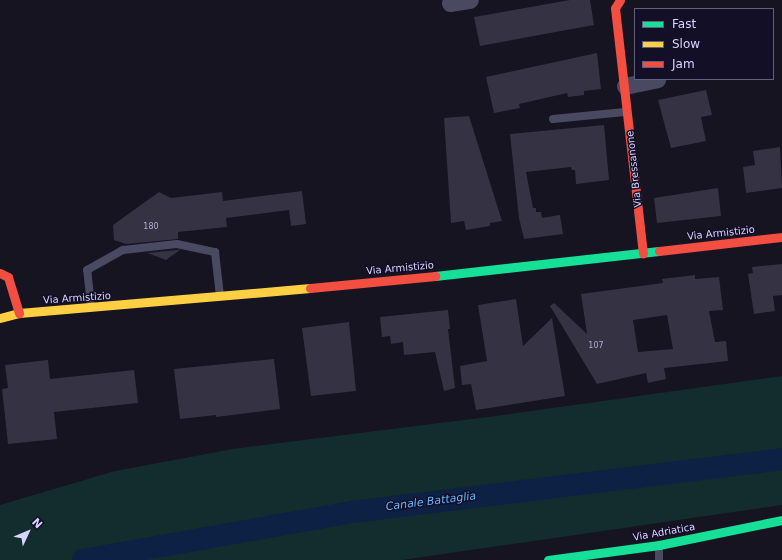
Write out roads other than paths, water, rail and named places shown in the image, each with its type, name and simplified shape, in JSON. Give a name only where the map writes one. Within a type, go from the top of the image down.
[{"type":"street","points":[[450,3],[470,0]]},
{"type":"street","name":"Via Bressanone","points":[[620,0],[615,8],[628,111],[643,253]]},
{"type":"street","points":[[625,86],[652,80]]},
{"type":"street","name":"Via Armistizio","points":[[0,318],[19,314],[527,267],[782,237]]},
{"type":"street","points":[[0,273],[8,277],[14,290],[19,314]]},
{"type":"street","name":"Via Armistizio","points":[[0,311],[19,314]]},
{"type":"street","name":"Via Adriatica","points":[[548,560],[658,545],[782,520]]},
{"type":"lane","points":[[553,120],[628,111]]},
{"type":"lane","points":[[91,308],[87,270],[123,250],[177,244],[215,252],[220,296]]},
{"type":"lane","points":[[658,545],[659,560]]},
{"type":"waterway","name":"Canale Battaglia","points":[[83,560],[352,512],[782,459]]}]
